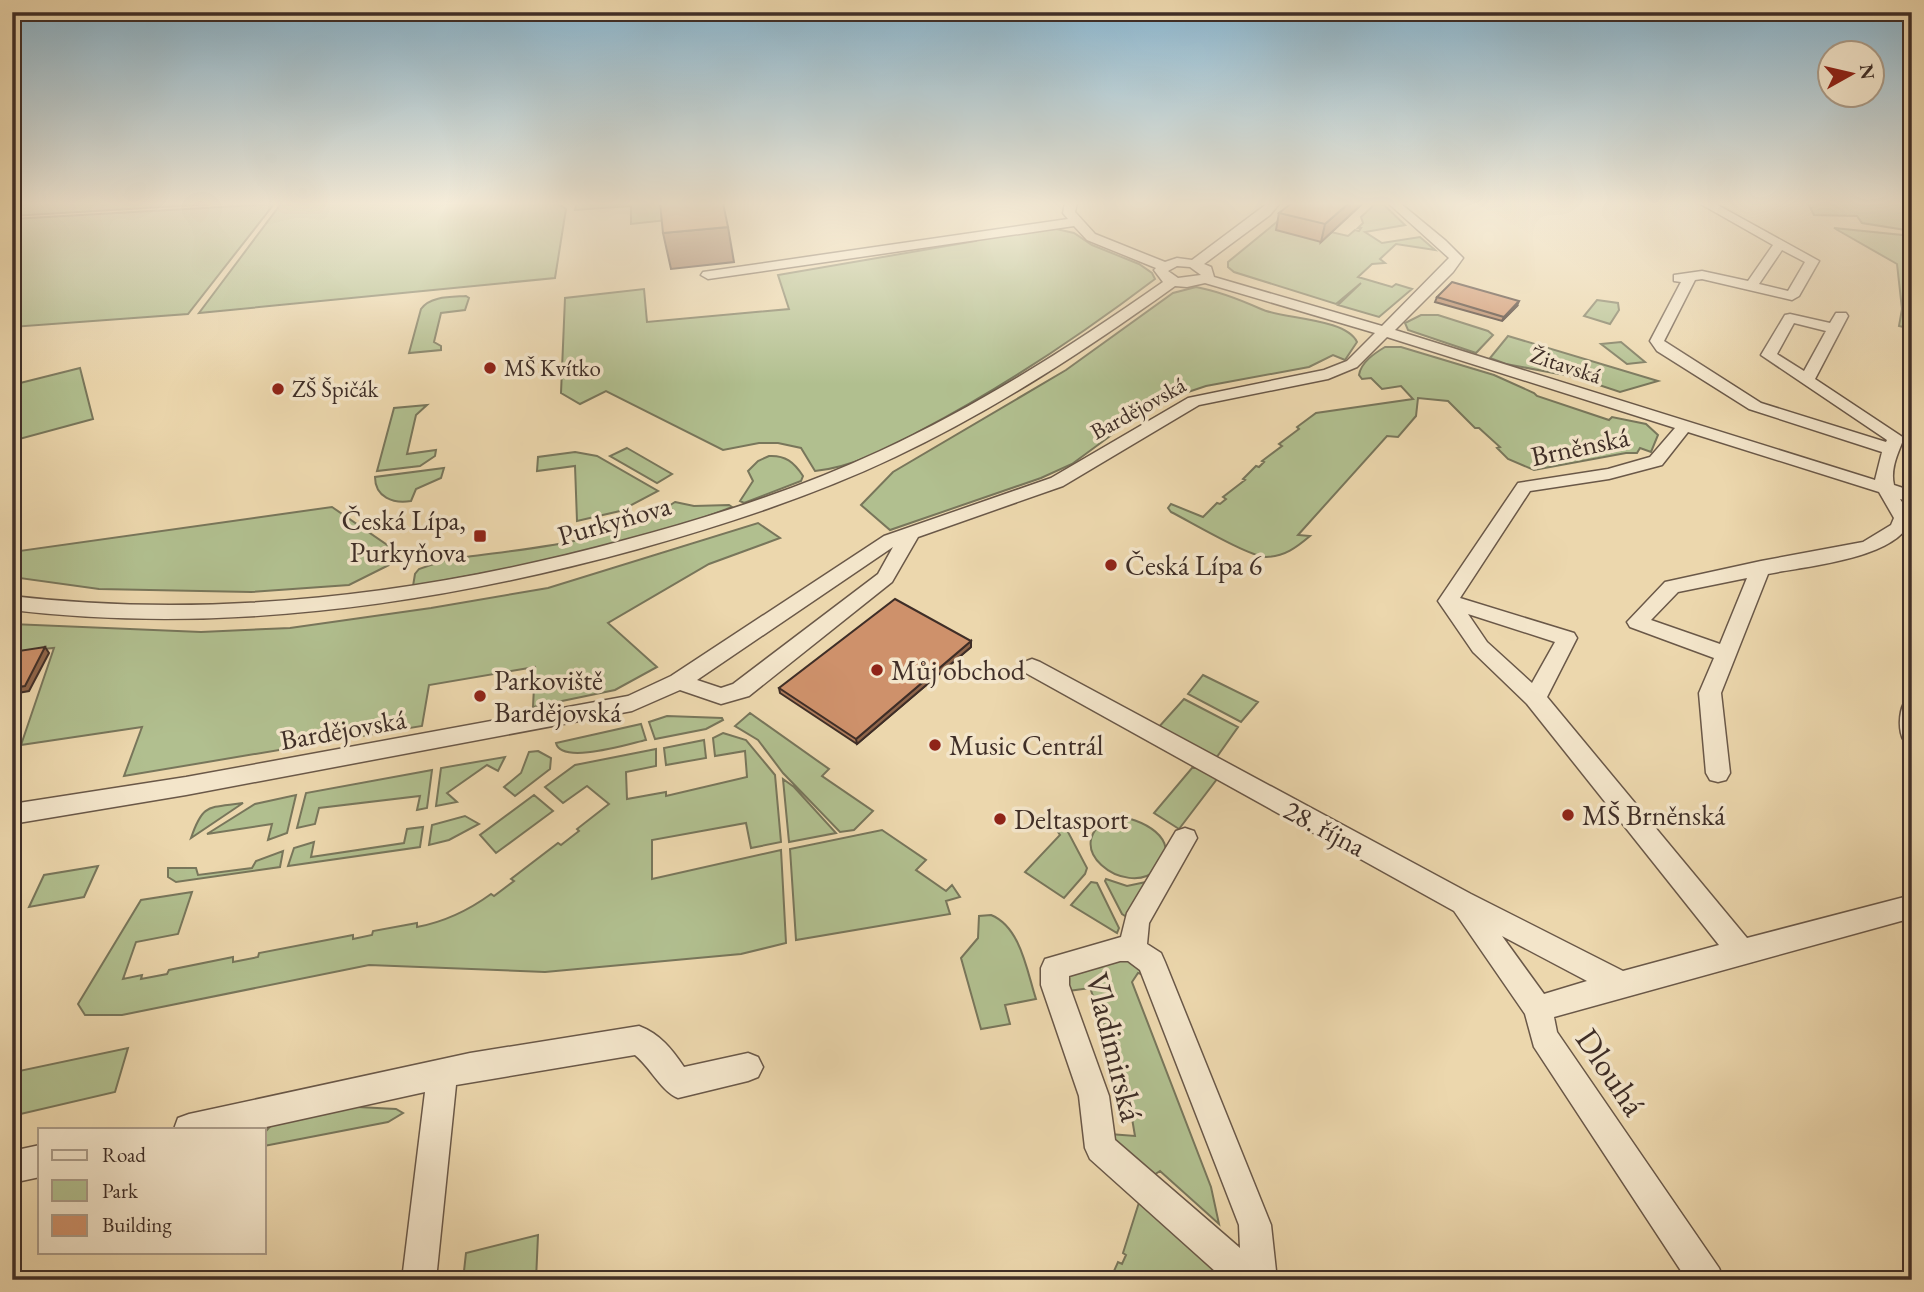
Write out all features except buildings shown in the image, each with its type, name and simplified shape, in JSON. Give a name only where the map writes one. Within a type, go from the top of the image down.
[{"type":"street","points":[[708,275],[789,263]]},
{"type":"street","name":"Žitavská","points":[[1146,263],[1192,283],[1205,279],[1386,332],[1912,497]]},
{"type":"street","name":"Žitavská","points":[[1169,274],[1179,263]]},
{"type":"street","name":"Žitavská","points":[[1190,263],[1195,264]]},
{"type":"street","name":"Bardějovská","points":[[12,814],[186,786],[632,703],[679,682],[891,540],[1057,482],[1194,401],[1328,374],[1352,364],[1451,263]]},
{"type":"street","points":[[1751,286],[1767,263]]},
{"type":"street","points":[[1811,263],[1792,296],[1702,275],[1684,278],[1657,341],[1662,348],[1755,406],[1891,449]]},
{"type":"street","points":[[1195,264],[1208,272],[1205,279]]},
{"type":"street","name":"Purkyňova","points":[[12,603],[158,613],[258,610],[399,597],[575,562],[705,524],[799,492],[887,455],[980,407],[1069,354],[1169,274]]},
{"type":"street","points":[[1727,654],[1637,622],[1672,587],[1869,547],[1899,528],[1903,518],[1884,488],[1883,469],[1896,438],[1807,380],[1769,355],[1790,317],[1837,322],[1807,380]]},
{"type":"street","name":"Brněnská","points":[[1448,601],[1524,488],[1609,474],[1656,461],[1684,427]]},
{"type":"street","points":[[679,682],[721,696],[741,690],[885,578],[911,533]]},
{"type":"street","points":[[1718,773],[1710,693],[1761,567]]},
{"type":"street","points":[[1448,601],[1567,638],[1535,698]]},
{"type":"street","points":[[1448,601],[1480,647],[1535,698],[1742,953]]},
{"type":"street","name":"28. října","points":[[1032,667],[1462,902],[1620,984]]},
{"type":"street","points":[[1912,709],[1912,735]]},
{"type":"street","name":"Vladimirská","points":[[1133,949],[1136,921],[1185,838]]},
{"type":"street","name":"Dlouhá","points":[[1462,902],[1538,1009],[1544,1037],[1707,1280]]},
{"type":"street","points":[[1538,1009],[1620,984],[1912,906]]},
{"type":"street","name":"Vladimirská","points":[[1251,1280],[1101,1148],[1094,1096],[1055,985],[1055,968],[1120,949],[1133,949],[1151,962],[1255,1225],[1260,1280]]},
{"type":"street","points":[[194,1128],[442,1073],[639,1040],[659,1056],[678,1083],[748,1067]]},
{"type":"street","points":[[419,1280],[442,1073]]},
{"type":"street","points":[[12,1167],[38,1161]]},
{"type":"green space","points":[[12,263],[228,263],[188,314],[12,327]]},
{"type":"green space","points":[[236,263],[557,263],[555,278],[199,313]]},
{"type":"green space","points":[[846,263],[1137,263],[1152,273],[1155,279],[1070,340],[951,414],[882,451],[829,469],[815,471],[801,448],[778,443],[759,443],[723,450],[606,391],[580,404],[561,393],[565,298],[644,289],[647,322],[789,309],[778,275]]},
{"type":"green space","points":[[1228,263],[1381,263],[1372,264],[1358,277],[1392,287],[1396,284],[1412,289],[1379,317],[1338,305],[1361,283],[1336,304],[1234,272],[1228,267]]},
{"type":"green space","points":[[1912,263],[1912,329],[1899,326],[1902,309],[1897,264]]},
{"type":"green space","points":[[1196,287],[1271,312],[1340,328],[1351,334],[1357,342],[1345,360],[1333,355],[1309,367],[1206,386],[1146,406],[1136,417],[1072,464],[1041,478],[890,530],[861,505],[893,472],[1066,370],[1173,293]]},
{"type":"green space","points":[[441,298],[469,298],[465,310],[441,313],[434,342],[441,346],[441,350],[409,353],[421,309],[425,305]]},
{"type":"green space","points":[[1597,300],[1618,303],[1619,310],[1610,324],[1584,316]]},
{"type":"green space","points":[[1421,315],[1438,315],[1493,335],[1476,353],[1408,330],[1405,323]]},
{"type":"green space","points":[[1508,336],[1658,381],[1620,392],[1575,377],[1506,364],[1490,358]]},
{"type":"green space","points":[[1621,342],[1645,362],[1627,364],[1601,344]]},
{"type":"green space","points":[[1385,347],[1401,347],[1494,375],[1537,396],[1609,420],[1612,417],[1646,424],[1658,435],[1651,452],[1640,448],[1637,453],[1534,470],[1508,459],[1497,448],[1500,447],[1479,428],[1475,428],[1448,401],[1418,398],[1416,416],[1398,437],[1387,436],[1298,535],[1310,536],[1284,553],[1273,557],[1258,555],[1233,545],[1171,512],[1168,508],[1171,504],[1203,517],[1217,503],[1220,504],[1226,499],[1223,497],[1245,480],[1243,479],[1256,466],[1259,467],[1264,462],[1262,461],[1282,446],[1279,444],[1299,429],[1297,427],[1316,413],[1413,399],[1401,386],[1382,389],[1371,378],[1362,379],[1359,375],[1365,362]]},
{"type":"green space","points":[[80,368],[93,419],[12,441],[12,385]]},
{"type":"green space","points":[[427,405],[416,415],[407,454],[436,450],[435,456],[420,466],[377,471],[394,408]]},
{"type":"green space","points":[[627,448],[672,474],[657,483],[610,456]]},
{"type":"green space","points":[[575,452],[597,456],[658,491],[620,511],[577,521],[575,466],[537,471],[538,457]]},
{"type":"green space","points":[[769,456],[784,458],[793,463],[803,476],[801,481],[744,503],[740,501],[753,481],[748,471],[758,461]]},
{"type":"green space","points":[[444,468],[441,478],[416,489],[411,501],[386,498],[376,484],[375,477]]},
{"type":"green space","points":[[675,502],[694,506],[732,507],[614,545],[413,586],[415,574],[419,569],[445,560],[594,537],[649,517]]},
{"type":"green space","points":[[332,507],[393,549],[389,565],[349,585],[251,592],[99,589],[12,577],[12,552]]},
{"type":"green space","points":[[758,523],[780,538],[709,564],[608,623],[657,667],[615,690],[533,707],[535,667],[429,685],[422,726],[124,776],[142,727],[21,745],[54,648],[12,652],[12,624],[201,632],[290,628],[548,588]]},
{"type":"green space","points":[[1203,675],[1258,702],[1241,722],[1188,694]]},
{"type":"green space","points":[[1184,699],[1238,727],[1214,761],[1157,729]]},
{"type":"green space","points":[[750,713],[829,769],[822,776],[873,811],[854,830],[840,832],[783,773],[758,740],[735,726]]},
{"type":"green space","points":[[667,716],[723,720],[706,729],[655,739],[649,722]]},
{"type":"green space","points":[[641,724],[646,740],[611,749],[570,752],[561,749],[556,743]]},
{"type":"green space","points":[[723,733],[746,740],[775,775],[781,842],[751,848],[746,823],[652,840],[652,879],[781,850],[786,943],[741,954],[545,972],[369,965],[122,1015],[85,1015],[78,1004],[141,900],[192,892],[178,934],[136,942],[123,979],[142,975],[141,979],[167,974],[169,970],[233,957],[233,962],[258,957],[259,953],[353,935],[353,939],[372,935],[373,931],[417,923],[417,927],[437,922],[465,910],[491,894],[494,896],[514,881],[511,879],[558,843],[561,845],[609,804],[587,786],[563,803],[545,787],[575,765],[656,749],[656,766],[626,772],[627,799],[666,792],[666,796],[747,777],[745,751],[715,756],[713,738]]},
{"type":"green space","points":[[704,740],[706,758],[666,765],[664,748]]},
{"type":"green space","points":[[538,751],[551,758],[550,769],[515,796],[504,787],[521,773],[529,752]]},
{"type":"green space","points":[[505,757],[498,771],[487,765],[447,793],[457,802],[436,806],[441,768]]},
{"type":"green space","points":[[1192,768],[1199,768],[1217,779],[1179,829],[1154,813]]},
{"type":"green space","points":[[432,770],[427,808],[417,810],[420,796],[319,808],[315,824],[297,828],[306,793]]},
{"type":"green space","points":[[783,779],[794,787],[836,833],[789,842]]},
{"type":"green space","points":[[296,795],[287,833],[268,840],[272,824],[207,834],[255,804]]},
{"type":"green space","points":[[534,795],[553,811],[496,853],[480,835]]},
{"type":"green space","points":[[243,803],[191,838],[199,818],[208,809]]},
{"type":"green space","points":[[465,816],[479,824],[449,840],[429,845],[432,825]]},
{"type":"green space","points":[[1114,816],[1146,825],[1162,839],[1166,848],[1164,858],[1157,869],[1144,877],[1129,878],[1114,874],[1101,865],[1093,854],[1091,841],[1097,828]]},
{"type":"green space","points":[[423,827],[420,847],[288,866],[294,848],[314,842],[311,857],[404,843],[407,829]]},
{"type":"green space","points":[[1061,828],[1067,830],[1087,868],[1064,898],[1025,872],[1060,835],[1058,832]]},
{"type":"green space","points":[[882,830],[926,860],[916,870],[946,891],[952,885],[960,897],[946,901],[950,914],[796,940],[790,849]]},
{"type":"green space","points":[[283,851],[280,867],[176,882],[168,877],[168,868],[196,868],[198,875],[252,868],[256,861]]},
{"type":"green space","points":[[98,866],[84,897],[29,907],[44,875]]},
{"type":"green space","points":[[1106,879],[1127,886],[1146,882],[1127,917],[1122,914]]},
{"type":"green space","points":[[1091,882],[1097,883],[1119,928],[1117,933],[1071,905]]},
{"type":"green space","points":[[991,915],[1009,929],[1016,940],[1036,999],[1005,1005],[1010,1024],[981,1029],[961,958],[978,938],[979,916]]},
{"type":"green space","points":[[1102,960],[1132,961],[1151,977],[1138,973],[1132,982],[1211,1187],[1219,1224],[1160,1171],[1151,1177],[1109,1134],[1135,1136],[1126,1083],[1090,988],[1068,991],[1067,981],[1070,973]]},
{"type":"green space","points":[[128,1048],[115,1092],[12,1116],[12,1087],[19,1071]]},
{"type":"green space","points":[[339,1106],[396,1109],[403,1113],[388,1122],[266,1146],[266,1131],[275,1121]]},
{"type":"green space","points":[[1142,1193],[1157,1217],[1224,1280],[1110,1280],[1118,1262],[1122,1264],[1126,1255],[1123,1253]]},
{"type":"green space","points":[[538,1235],[536,1280],[463,1280],[466,1253]]},
{"type":"place","name":"MŠ Kvítko","points":[[490,368]]},
{"type":"place","name":"ZŠ Špičák","points":[[278,389]]},
{"type":"place","name":"Česká Lípa, Purkyňova","points":[[480,536]]},
{"type":"place","name":"Česká Lípa 6","points":[[1111,565]]},
{"type":"place","name":"Můj obchod","points":[[877,670]]},
{"type":"place","name":"Parkoviště Bardějovská","points":[[480,696]]},
{"type":"place","name":"Music Centrál","points":[[935,745]]},
{"type":"place","name":"MŠ Brněnská","points":[[1568,815]]},
{"type":"place","name":"Deltasport","points":[[1000,819]]}]
